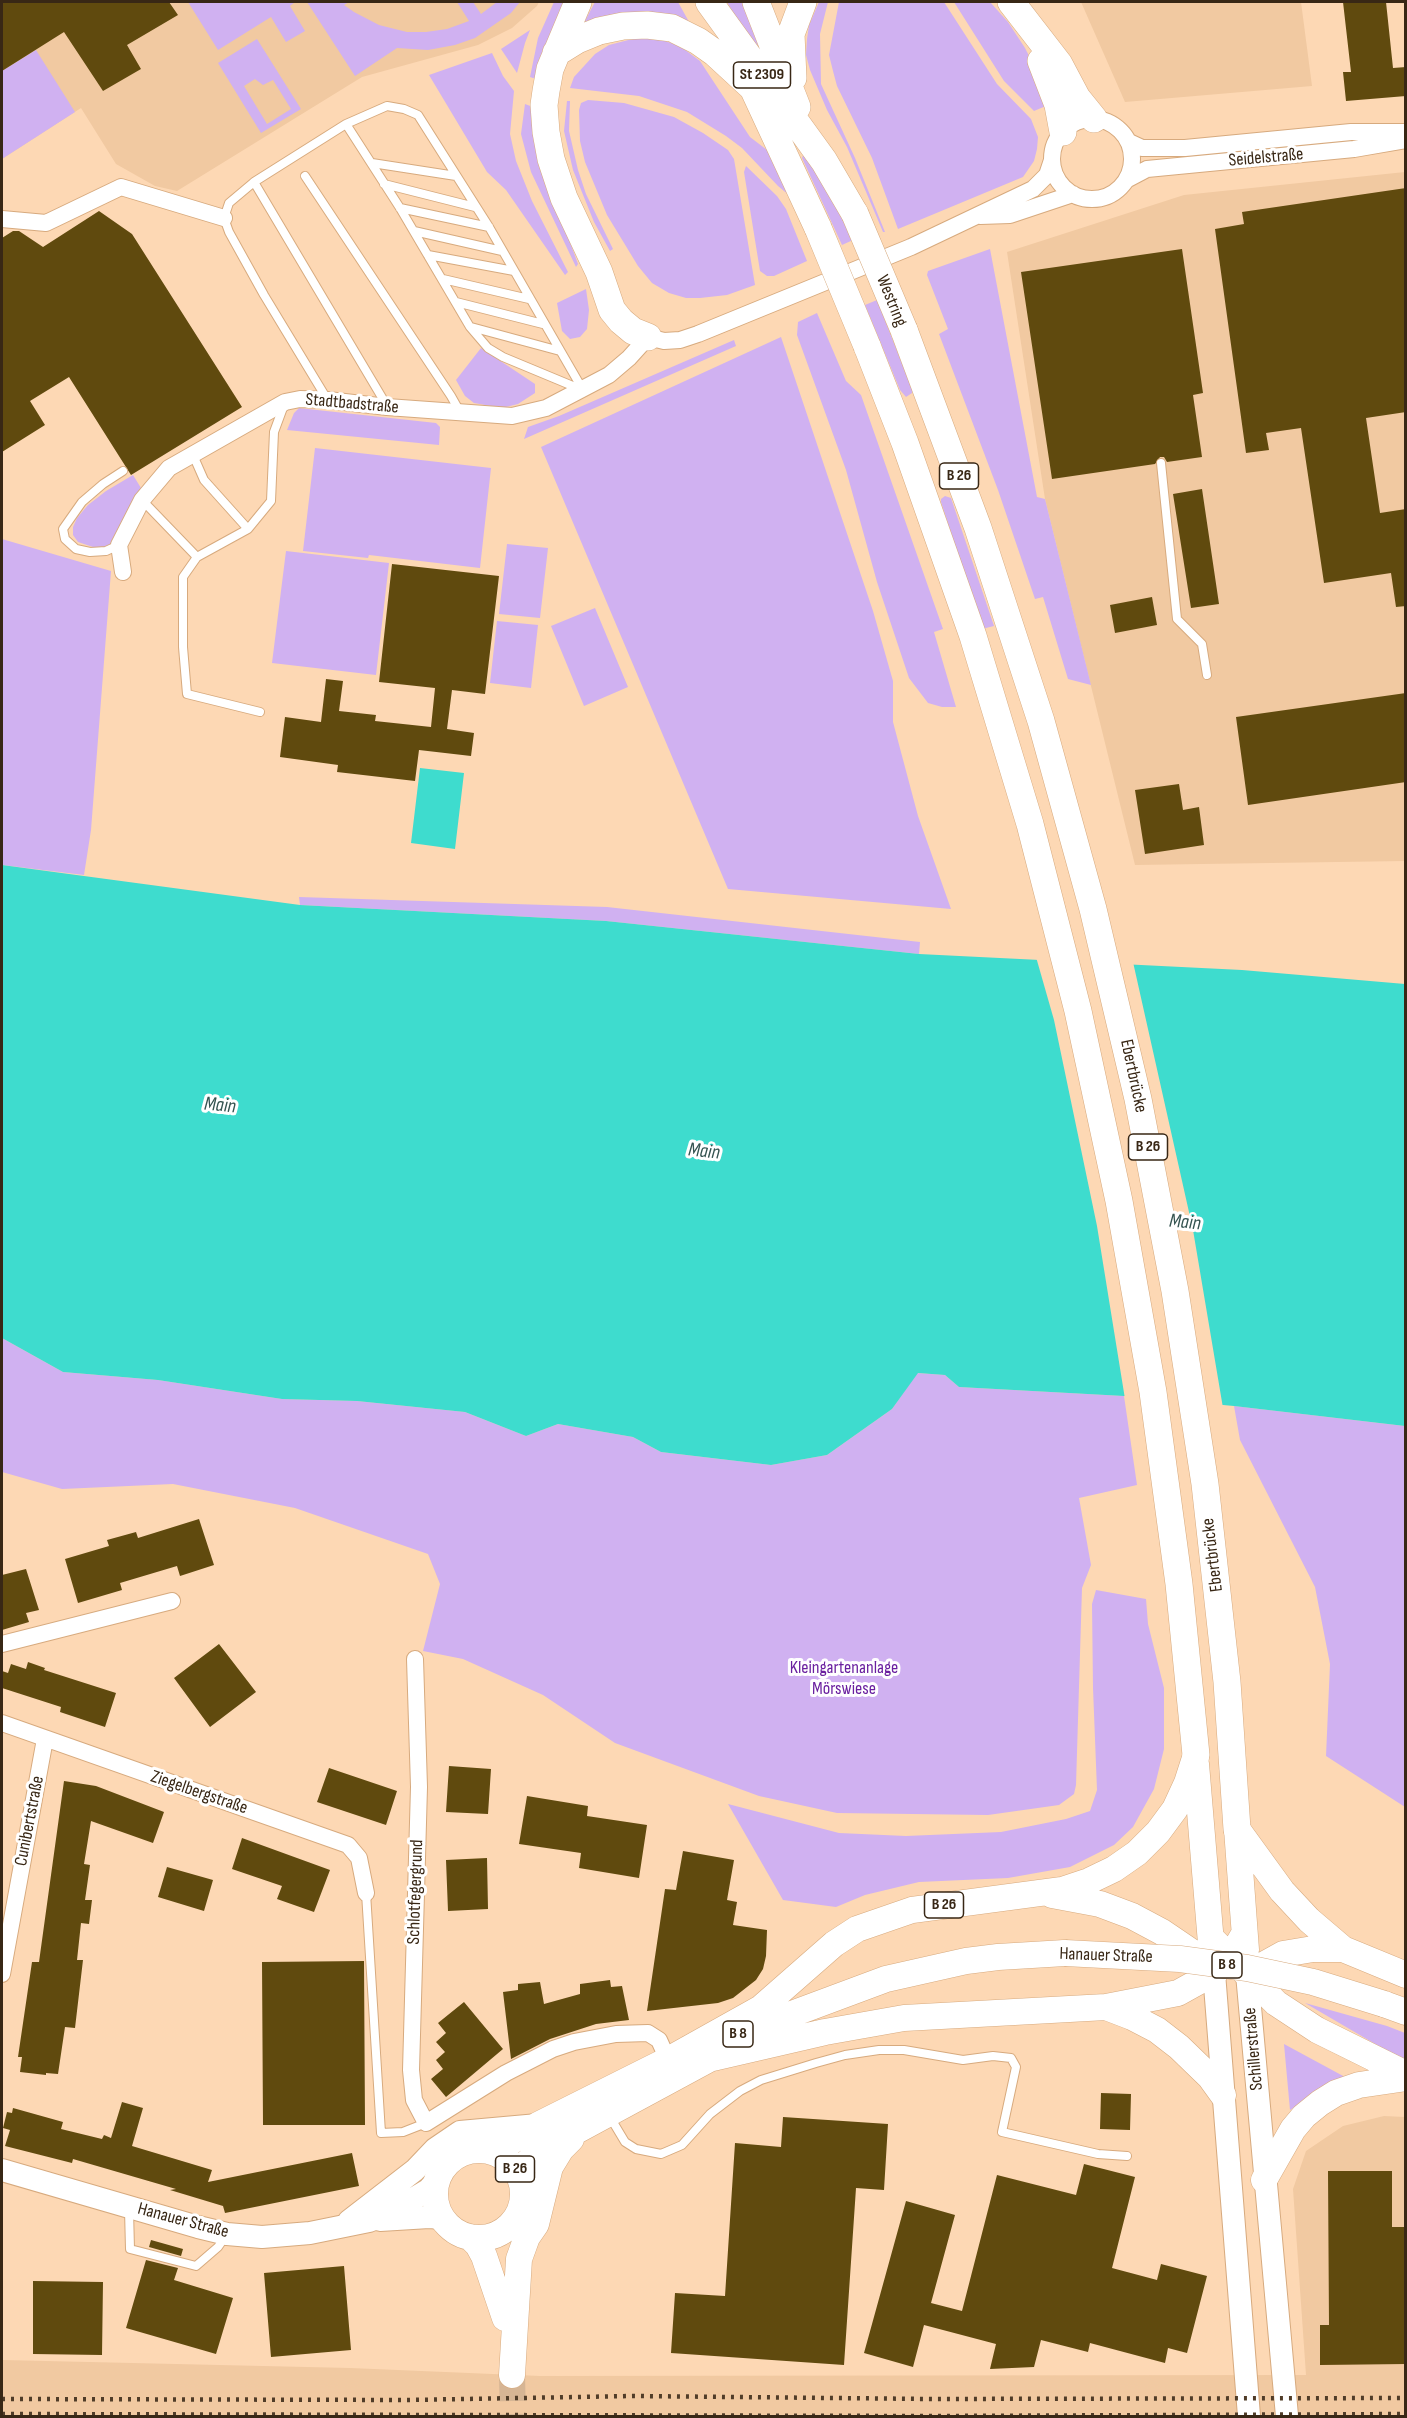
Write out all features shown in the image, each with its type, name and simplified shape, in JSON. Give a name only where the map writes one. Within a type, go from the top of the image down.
[{"type":"highway","points":[[578,2],[550,69],[544,105],[551,159],[564,198],[599,272],[612,310],[633,331],[648,337]]},
{"type":"highway","points":[[796,103],[790,55],[791,34],[803,2]]},
{"type":"highway","points":[[1011,2],[1059,64],[1077,98],[1094,119]]},
{"type":"highway","name":"Westring","points":[[711,4],[818,228],[867,346],[909,453],[973,636]]},
{"type":"highway","name":"Westring","points":[[711,4],[837,181],[855,214],[904,330],[978,528],[1009,624]]},
{"type":"highway","name":"St 2309","points":[[759,9],[796,103]]},
{"type":"highway","points":[[556,53],[577,40],[599,31],[623,26],[647,25],[672,28],[698,41],[715,53],[753,88]]},
{"type":"highway","points":[[1029,26],[1058,105],[1063,132]]},
{"type":"highway","name":"B 26","points":[[796,103],[810,142]]},
{"type":"highway","name":"Ebertbrücke","points":[[1009,624],[1068,815],[1104,951],[1138,1099],[1191,1387],[1227,1682]]},
{"type":"highway","name":"Ebertbrücke","points":[[973,636],[1030,824],[1055,917],[1111,1158],[1155,1402],[1179,1584],[1188,1684]]},
{"type":"highway","name":"Schillerstraße","points":[[1227,1682],[1237,1829]]},
{"type":"highway","name":"Schillerstraße","points":[[1188,1684],[1196,1755]]},
{"type":"main road","name":"Schillerstraße","points":[[1196,1755],[1211,1938],[1251,2010],[1264,2180],[1287,2416]]},
{"type":"main road","points":[[1033,1893],[1062,1890],[1089,1881],[1114,1869],[1137,1853],[1158,1832],[1175,1809],[1196,1755]]},
{"type":"main road","name":"Schillerstraße","points":[[1237,1829],[1244,1934],[1217,2014],[1249,2416]]},
{"type":"main road","points":[[1237,1829],[1282,1891],[1309,1920],[1342,1949],[1406,1975]]},
{"type":"main road","points":[[1033,1893],[1100,1904],[1132,1916],[1231,1974],[1317,2030],[1406,2076]]},
{"type":"main road","name":"B 26","points":[[668,2060],[761,2007],[834,1944],[858,1929],[912,1910],[1033,1893]]},
{"type":"main road","points":[[708,2059],[854,2026],[904,2018],[1106,2007],[1178,1993],[1283,1954],[1313,1949],[1342,1949]]},
{"type":"main road","name":"Hanauer Straße","points":[[488,2150],[504,2146],[538,2125],[668,2060],[886,1979],[937,1967],[998,1957],[1065,1953],[1158,1957],[1236,1966],[1313,1982],[1395,2008]]},
{"type":"main road","points":[[1106,2007],[1132,2017],[1179,2047],[1203,2069],[1223,2095]]},
{"type":"main road","name":"Hanauer Straße","points":[[518,2173],[525,2163],[550,2145],[708,2059],[808,2008]]},
{"type":"main road","points":[[1264,2180],[1293,2129],[1320,2103],[1336,2093],[1359,2085],[1406,2076]]},
{"type":"main road","name":"B 26","points":[[341,2228],[415,2170],[435,2149],[453,2136],[475,2129],[538,2125]]},
{"type":"main road","points":[[506,2228],[502,2246],[506,2318],[512,2365],[519,2259],[527,2237],[536,2224],[543,2187],[550,2168],[561,2149],[584,2126]]},
{"type":"main road","name":"B 26","points":[[436,2181],[440,2171],[456,2156],[466,2151],[488,2150],[500,2155],[518,2173],[522,2184],[523,2197],[518,2214],[506,2228]]},
{"type":"main road","name":"Hanauer Straße","points":[[2,2170],[227,2234],[279,2237],[341,2228],[369,2221],[393,2211],[428,2190],[436,2181]]},
{"type":"main road","points":[[436,2181],[435,2201],[442,2218],[450,2227],[470,2237],[478,2246],[484,2256],[506,2318]]},
{"type":"main road","name":"Hanauer Straße","points":[[369,2221],[442,2218]]},
{"type":"main road","points":[[470,2237],[489,2236],[506,2228]]},
{"type":"street","points":[[648,337],[664,341],[680,340],[698,334],[911,247],[1033,189],[1047,175],[1057,141],[1063,132],[1083,120],[1094,119],[1113,125],[1129,142],[1133,158],[1128,179],[1113,194],[1101,199],[1073,195],[1060,184],[1052,160]]},
{"type":"street","name":"Seidelstraße","points":[[1129,142],[1142,148],[1185,148],[1352,132],[1406,132]]},
{"type":"street","name":"Seidelstraße","points":[[1128,179],[1147,169],[1345,150],[1406,140]]},
{"type":"street","points":[[2,219],[46,223],[121,187],[224,218]]},
{"type":"street","points":[[976,217],[1010,215],[1073,195]]},
{"type":"street","name":"Stadtbadstraße","points":[[119,545],[142,500],[169,468],[285,402],[300,399],[328,400],[387,407],[512,416],[546,408],[609,375],[648,337]]},
{"type":"street","points":[[119,545],[123,572]]},
{"type":"street","points":[[2,1644],[172,1601]]},
{"type":"street","name":"Schlotfegergrund","points":[[415,1659],[419,1787],[411,2070],[414,2100],[426,2123]]},
{"type":"street","name":"Ziegelbergstraße","points":[[2,1724],[348,1845],[359,1858],[366,1893]]},
{"type":"street","name":"Cunibertstraße","points":[[2,1974],[45,1739]]},
{"type":"street","points":[[426,2123],[506,2073],[553,2049],[574,2042],[616,2034],[648,2033],[659,2040],[668,2060]]},
{"type":"lane","points":[[328,400],[264,295],[229,232],[224,218],[229,203],[254,182],[346,124],[387,106],[404,109],[418,115],[489,227],[583,390]]},
{"type":"lane","points":[[346,124],[429,255],[470,327],[488,348],[503,357],[583,390]]},
{"type":"lane","points":[[372,163],[456,176]]},
{"type":"lane","points":[[305,176],[460,413]]},
{"type":"lane","points":[[254,182],[387,407]]},
{"type":"lane","points":[[384,184],[475,207]]},
{"type":"lane","points":[[400,208],[489,227]]},
{"type":"lane","points":[[414,231],[502,251]]},
{"type":"lane","points":[[429,255],[514,271]]},
{"type":"lane","points":[[443,279],[529,299]]},
{"type":"lane","points":[[456,302],[543,324]]},
{"type":"lane","points":[[470,327],[560,351]]},
{"type":"lane","points":[[260,712],[187,694],[183,647],[183,577],[197,557],[248,530],[271,501],[274,432],[285,402]]},
{"type":"lane","points":[[193,455],[204,480],[248,530]]},
{"type":"lane","points":[[1161,463],[1177,619],[1202,644],[1207,675]]},
{"type":"lane","points":[[119,545],[106,551],[90,552],[76,549],[65,539],[63,529],[82,502],[123,471]]},
{"type":"lane","points":[[142,500],[197,557]]},
{"type":"lane","points":[[366,1893],[381,2133],[403,2132],[426,2123]]},
{"type":"lane","points":[[609,2114],[625,2142],[636,2149],[661,2154],[682,2145],[710,2114],[740,2091],[761,2080],[787,2072],[845,2055],[879,2050],[904,2050],[963,2060],[993,2056],[1011,2058],[1016,2067],[1002,2132],[1098,2154],[1127,2156]]},
{"type":"lane","points":[[129,2206],[130,2249],[196,2266],[218,2247],[227,2234]]},
{"type":"shaded area","points":[[2,2],[539,2],[512,28],[478,45],[362,77],[177,191],[155,186],[116,164],[81,108],[2,159]]},
{"type":"shaded area","points":[[1081,2],[1301,2],[1312,86],[1125,102]]},
{"type":"shaded area","points":[[1405,172],[1405,861],[1135,865],[1045,499],[1007,252],[1184,195]]},
{"type":"shaded area","points":[[1384,2116],[1405,2117],[1405,2416],[2,2416],[2,2360],[350,2368],[540,2376],[1306,2375],[1293,2189],[1306,2151],[1343,2126]]},
{"type":"green space","points":[[188,2],[295,2],[290,6],[305,31],[286,42],[271,17],[218,50]]},
{"type":"green space","points":[[307,2],[349,2],[344,5],[379,25],[407,32],[426,32],[447,29],[469,21],[457,2],[473,2],[481,14],[497,2],[520,2],[511,13],[475,38],[455,45],[428,50],[397,48],[355,76]]},
{"type":"green space","points":[[554,2],[575,2],[536,79],[530,77],[538,38]]},
{"type":"green space","points":[[595,2],[678,2],[693,29],[579,32]]},
{"type":"green space","points":[[727,2],[746,2],[758,45],[752,46]]},
{"type":"green space","points":[[819,2],[828,2],[820,34],[821,84],[855,158],[885,232],[883,232],[847,147],[827,110],[810,70],[806,55],[807,39],[809,25]]},
{"type":"green space","points":[[839,2],[944,2],[997,84],[1031,119],[1038,137],[1037,149],[1034,161],[1023,177],[898,229],[872,158],[837,86],[833,71],[829,55]]},
{"type":"green space","points":[[954,2],[990,2],[1008,22],[1025,48],[1053,103],[1034,111],[1004,81]]},
{"type":"green space","points":[[530,30],[525,43],[517,73],[501,49]]},
{"type":"green space","points":[[640,37],[662,40],[680,46],[700,61],[750,137],[767,150],[790,196],[742,148],[687,112],[639,96],[570,88],[574,77],[595,54],[609,45]]},
{"type":"green space","points":[[257,39],[301,109],[261,133],[218,63]],"holes":[[[255,79],[263,85],[273,80],[291,109],[267,124],[244,86]]]},
{"type":"green space","points":[[36,50],[75,112],[2,159],[2,71]]},
{"type":"green space","points":[[492,53],[503,76],[514,91],[510,134],[516,161],[532,201],[568,272],[565,275],[506,190],[487,172],[429,75]]},
{"type":"green space","points":[[588,100],[624,103],[674,117],[728,150],[734,159],[755,285],[727,295],[686,298],[669,293],[652,283],[638,266],[607,215],[585,162],[580,141],[579,110],[581,103]]},
{"type":"green space","points":[[567,101],[570,101],[569,131],[578,170],[586,194],[613,249],[610,251],[594,222],[573,170],[564,131]]},
{"type":"green space","points":[[525,104],[533,107],[567,234],[578,264],[576,267],[531,172],[521,134]]},
{"type":"green space","points":[[804,153],[823,182],[853,240],[842,245],[802,158]]},
{"type":"green space","points":[[746,166],[777,196],[786,209],[807,261],[774,276],[767,276],[760,271],[744,172]]},
{"type":"green space","points":[[990,249],[1037,497],[1045,499],[1091,685],[1068,679],[1043,597],[1035,599],[998,490],[939,334],[948,329],[927,275],[928,271]]},
{"type":"green space","points":[[586,289],[589,310],[587,329],[580,337],[570,339],[562,331],[557,303]]},
{"type":"green space","points":[[877,300],[912,389],[912,393],[906,397],[900,390],[865,305]]},
{"type":"green space","points":[[817,313],[846,381],[861,395],[943,629],[934,632],[956,707],[942,707],[928,703],[909,678],[877,582],[846,470],[797,335],[798,322]]},
{"type":"green space","points":[[781,337],[873,611],[893,681],[893,722],[918,816],[951,909],[728,889],[541,447]]},
{"type":"green space","points":[[734,340],[736,346],[524,439],[528,427],[559,416]]},
{"type":"green space","points":[[481,348],[535,384],[535,393],[518,404],[502,408],[474,403],[465,396],[456,380]]},
{"type":"green space","points":[[299,408],[436,423],[440,427],[439,445],[287,430],[294,413]]},
{"type":"green space","points":[[315,448],[491,468],[480,568],[369,555],[368,558],[303,551]]},
{"type":"green space","points":[[133,475],[141,488],[116,542],[102,548],[78,542],[73,535],[73,527],[77,518],[88,505],[106,491]]},
{"type":"green space","points":[[945,496],[951,498],[994,626],[982,629],[941,502]]},
{"type":"green space","points":[[2,539],[111,571],[91,830],[84,875],[2,865]]},
{"type":"green space","points":[[507,544],[548,548],[540,618],[499,614]]},
{"type":"green space","points":[[286,551],[389,563],[376,675],[272,663]]},
{"type":"green space","points":[[595,608],[628,687],[584,706],[551,626]]},
{"type":"green space","points":[[497,621],[538,625],[531,688],[490,683]]},
{"type":"green space","points":[[299,897],[607,907],[920,942],[919,954],[606,921],[300,905]]},
{"type":"green space","name":"Kleingartenanlage Mörswiese","points":[[2,1338],[63,1372],[158,1380],[282,1399],[357,1401],[465,1412],[526,1436],[558,1424],[633,1437],[661,1452],[771,1465],[827,1455],[892,1409],[917,1373],[945,1375],[959,1387],[1124,1396],[1137,1485],[1079,1498],[1091,1565],[1082,1588],[1074,1794],[1059,1805],[988,1815],[837,1813],[759,1796],[615,1743],[543,1695],[463,1659],[423,1651],[440,1584],[428,1554],[295,1508],[173,1484],[62,1489],[2,1472]]},
{"type":"green space","points":[[1234,1406],[1405,1426],[1405,1807],[1326,1756],[1330,1664],[1315,1587],[1240,1440]]},
{"type":"green space","points":[[1096,1590],[1146,1599],[1148,1624],[1164,1688],[1164,1749],[1154,1789],[1133,1827],[1114,1845],[1070,1867],[1008,1878],[919,1882],[865,1895],[836,1907],[783,1900],[728,1804],[839,1833],[906,1836],[1001,1832],[1066,1819],[1090,1811],[1097,1790],[1092,1604]]},
{"type":"green space","points":[[1305,2003],[1405,2033],[1405,2060],[1394,2055]]},
{"type":"green space","points":[[1284,2044],[1345,2077],[1290,2110]]},
{"type":"water","points":[[420,768],[464,773],[455,849],[411,843]]},
{"type":"water","name":"Main","points":[[2,865],[300,905],[606,921],[919,954],[1242,970],[1405,984],[1405,1426],[1124,1396],[959,1387],[945,1375],[918,1373],[892,1409],[827,1455],[771,1465],[661,1452],[633,1437],[558,1424],[526,1436],[465,1412],[357,1401],[282,1399],[158,1380],[63,1372],[2,1338]]},
{"type":"pier","points":[[1036,957],[1133,962],[1193,1230],[1223,1408],[1125,1399],[1097,1226],[1054,1020]]},
{"type":"building","points":[[2,2],[169,2],[178,15],[127,45],[141,69],[103,91],[64,32],[2,71]]},
{"type":"building","points":[[1343,2],[1386,2],[1393,68],[1406,67],[1406,96],[1346,101],[1343,72],[1351,72]]},
{"type":"building","points":[[1406,188],[1406,412],[1366,418],[1380,513],[1406,509],[1406,606],[1396,607],[1391,573],[1324,583],[1301,428],[1266,433],[1269,450],[1246,453],[1215,229],[1244,224],[1242,212]]},
{"type":"building","points":[[99,211],[132,234],[242,407],[131,475],[69,377],[30,401],[45,425],[2,452],[2,238],[13,231],[19,231],[43,247]]},
{"type":"building","points":[[1182,249],[1203,393],[1193,395],[1202,457],[1167,462],[1164,457],[1160,457],[1155,464],[1052,479],[1021,272]]},
{"type":"building","points":[[1202,489],[1219,604],[1191,608],[1173,494]]},
{"type":"building","points":[[392,564],[499,576],[485,694],[452,690],[447,729],[474,733],[471,756],[419,750],[415,781],[337,772],[338,765],[280,757],[285,717],[321,722],[326,679],[343,681],[339,711],[376,715],[375,721],[431,727],[435,688],[379,682]]},
{"type":"building","points":[[1152,597],[1157,625],[1115,633],[1110,605]]},
{"type":"building","points":[[1406,693],[1406,782],[1248,805],[1236,717]]},
{"type":"building","points":[[1179,784],[1183,810],[1199,807],[1204,845],[1145,854],[1135,790]]},
{"type":"building","points":[[199,1519],[214,1565],[180,1576],[177,1566],[120,1583],[122,1590],[78,1603],[65,1559],[109,1546],[107,1540],[136,1532],[138,1538]]},
{"type":"building","points":[[26,1569],[39,1610],[26,1613],[29,1622],[2,1630],[2,1575]]},
{"type":"building","points":[[219,1644],[256,1692],[210,1727],[174,1678]]},
{"type":"building","points":[[28,1662],[45,1668],[44,1670],[116,1693],[105,1727],[60,1712],[61,1707],[2,1688],[2,1671],[8,1673],[11,1664],[26,1669]]},
{"type":"building","points":[[449,1766],[491,1769],[488,1814],[446,1812]]},
{"type":"building","points":[[329,1768],[397,1791],[386,1825],[317,1802]]},
{"type":"building","points":[[64,1781],[96,1786],[164,1812],[153,1843],[91,1821],[84,1864],[90,1865],[85,1900],[92,1900],[89,1924],[81,1923],[77,1960],[83,1960],[75,2028],[65,2027],[58,2074],[46,2073],[46,2075],[20,2072],[22,2057],[18,2057],[32,1962],[39,1962]]},
{"type":"building","points":[[527,1796],[588,1806],[587,1816],[647,1825],[639,1878],[579,1868],[581,1853],[519,1844]]},
{"type":"building","points":[[242,1838],[330,1870],[314,1912],[277,1899],[282,1886],[232,1869]]},
{"type":"building","points":[[683,1851],[734,1860],[727,1900],[737,1902],[733,1925],[767,1930],[766,1956],[763,1969],[756,1980],[733,1998],[718,2003],[647,2011],[665,1889],[676,1890]]},
{"type":"building","points":[[487,1858],[488,1909],[448,1911],[446,1860]]},
{"type":"building","points":[[167,1867],[213,1880],[204,1911],[158,1897]]},
{"type":"building","points":[[364,1961],[365,2125],[263,2125],[262,1962]]},
{"type":"building","points":[[610,1980],[611,1987],[622,1986],[629,2020],[596,2024],[550,2039],[511,2059],[503,1992],[518,1990],[518,1984],[540,1982],[544,2004],[580,1994],[580,1984]]},
{"type":"building","points":[[464,2002],[503,2049],[446,2097],[431,2079],[443,2069],[436,2060],[445,2052],[436,2042],[446,2033],[438,2023]]},
{"type":"building","points":[[1101,2093],[1131,2094],[1130,2130],[1100,2129]]},
{"type":"building","points":[[122,2102],[143,2108],[132,2146],[212,2170],[208,2182],[352,2153],[359,2186],[225,2213],[223,2206],[170,2190],[176,2189],[73,2159],[72,2163],[5,2146],[10,2130],[3,2128],[7,2112],[12,2113],[13,2108],[63,2122],[61,2129],[102,2139],[104,2135],[111,2138]]},
{"type":"building","points":[[783,2117],[888,2124],[884,2190],[856,2188],[844,2365],[671,2353],[675,2293],[725,2296],[735,2143],[781,2147]]},
{"type":"building","points":[[1084,2164],[1135,2177],[1112,2268],[1157,2280],[1161,2264],[1207,2276],[1187,2353],[1168,2348],[1165,2363],[1090,2343],[1088,2352],[1041,2340],[1034,2367],[990,2369],[996,2344],[924,2325],[913,2367],[864,2353],[906,2201],[955,2215],[931,2303],[962,2311],[997,2175],[1076,2195]]},
{"type":"building","points":[[1328,2171],[1392,2171],[1392,2227],[1406,2227],[1406,2364],[1320,2365],[1320,2325],[1329,2325]]},
{"type":"building","points":[[151,2240],[183,2249],[181,2256],[149,2247]]},
{"type":"building","points":[[146,2260],[178,2268],[174,2280],[233,2298],[216,2354],[126,2328]]},
{"type":"building","points":[[344,2266],[351,2350],[271,2357],[264,2273]]},
{"type":"building","points":[[33,2281],[103,2282],[102,2355],[33,2354]]},
{"type":"tunnel","points":[[512,2375],[513,2416]]},
{"type":"railway","points":[[2,2399],[407,2400],[633,2396],[932,2399],[1406,2398]]},
{"type":"railway","points":[[2,2414],[932,2416],[1406,2414]]}]
